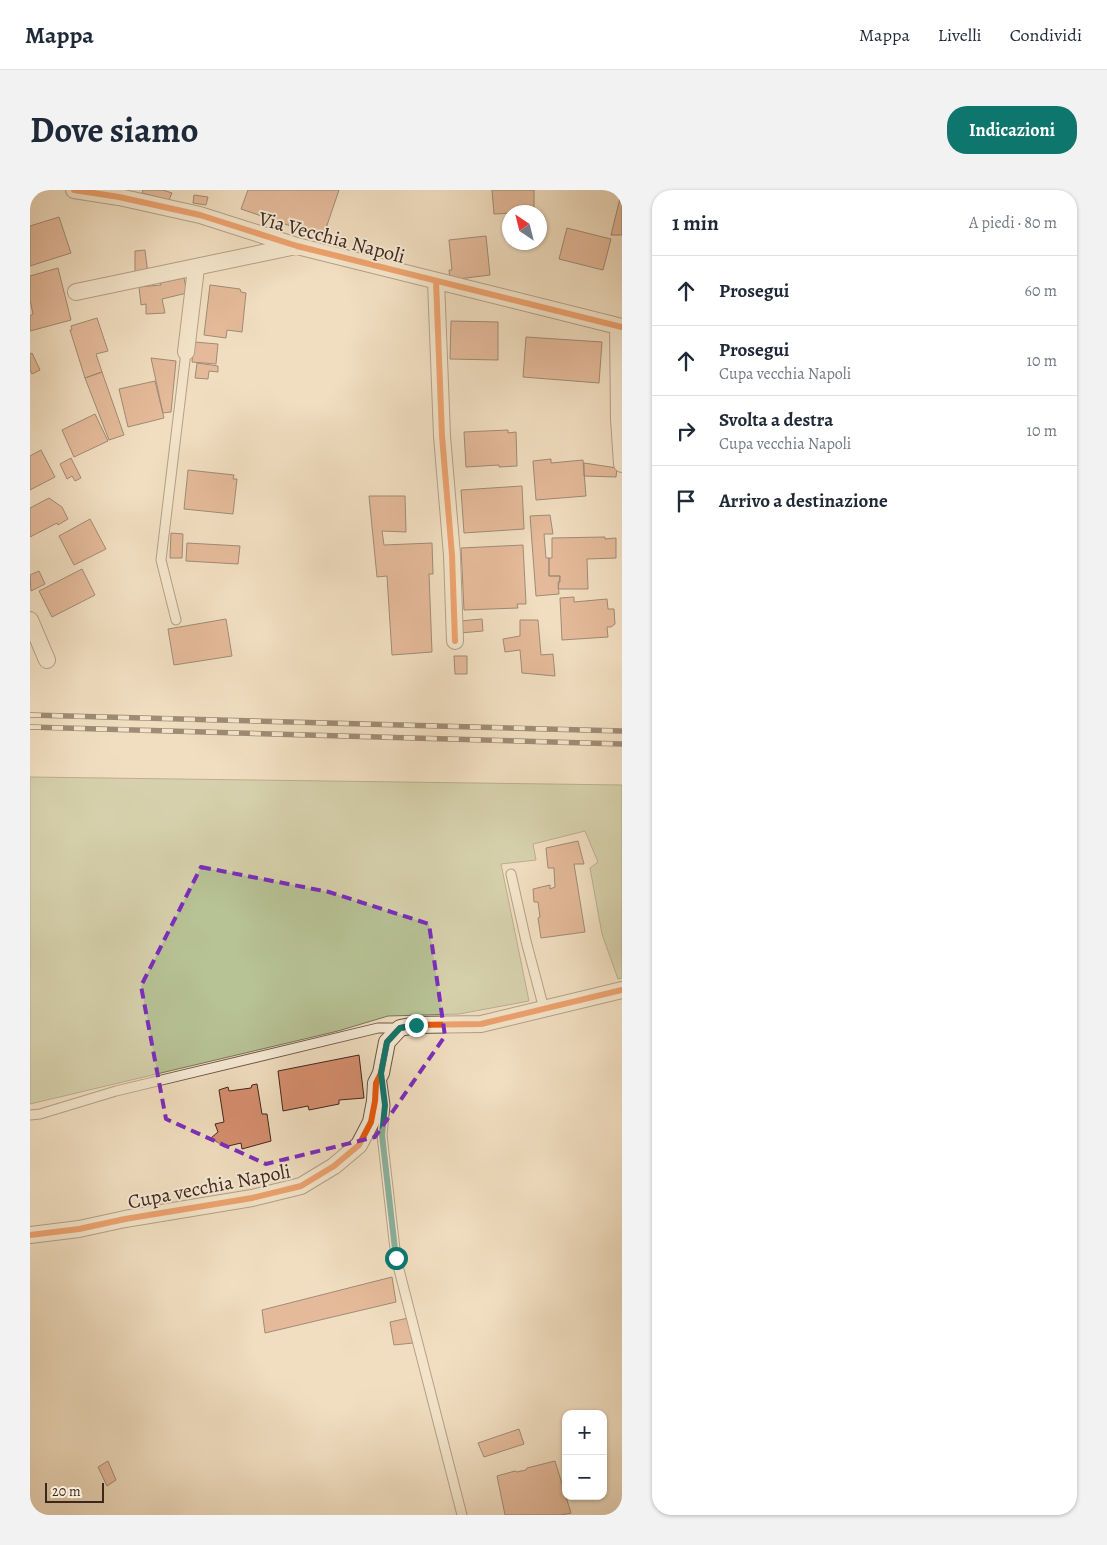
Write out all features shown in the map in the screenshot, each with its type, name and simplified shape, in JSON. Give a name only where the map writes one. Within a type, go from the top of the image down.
[{"type":"street","name":"Via Vecchia Napoli","points":[[74,190],[119,197],[200,215],[297,246],[620,326],[619,419],[622,464]]},
{"type":"street","name":"Via Vecchia Napoli","points":[[76,292],[297,246]]},
{"type":"street","points":[[186,352],[196,268]]},
{"type":"street","points":[[436,281],[442,436],[452,555],[455,641]]},
{"type":"street","points":[[30,620],[47,660]]},
{"type":"street","points":[[400,1028],[416,1025],[481,1024],[622,990]]},
{"type":"street","name":"Cupa vecchia Napoli","points":[[30,1235],[79,1229],[125,1219],[252,1198],[301,1186],[334,1166],[359,1145],[372,1122],[376,1083],[381,1073],[387,1042],[400,1028]]},
{"type":"lane","points":[[176,620],[161,560],[186,352]]},
{"type":"lane","points":[[511,874],[544,1010]]},
{"type":"lane","points":[[30,1115],[40,1114],[116,1091],[378,1028],[400,1028]]},
{"type":"lane","points":[[381,1073],[385,1105],[382,1135],[396,1258],[462,1515]]},
{"type":"highlighted area","points":[[201,867],[329,892],[429,924],[445,1036],[375,1137],[266,1164],[166,1119],[141,986]]},
{"type":"green space","points":[[30,777],[622,785],[622,978],[618,979],[602,934],[590,868],[598,862],[585,831],[533,844],[536,860],[501,864],[529,1001],[459,1014],[388,1016],[338,1031],[30,1104]]},
{"type":"building","points":[[143,190],[163,190],[172,193],[169,200],[142,193]]},
{"type":"building","points":[[248,190],[339,190],[323,237],[241,209]]},
{"type":"building","points":[[492,190],[534,190],[534,205],[502,205],[502,214],[494,214]]},
{"type":"building","points":[[622,190],[622,235],[611,235]]},
{"type":"building","points":[[194,195],[208,197],[206,205],[193,203]]},
{"type":"building","points":[[59,217],[71,253],[30,266],[30,226]]},
{"type":"building","points":[[567,228],[611,239],[603,270],[559,259]]},
{"type":"building","points":[[486,236],[490,275],[450,280],[449,270],[452,270],[449,240]]},
{"type":"building","points":[[145,250],[148,274],[135,275],[135,251]]},
{"type":"building","points":[[58,268],[71,320],[30,331],[30,316],[33,314],[30,300],[30,276]]},
{"type":"building","points":[[184,278],[187,293],[162,299],[165,313],[146,314],[146,304],[141,305],[139,287],[161,285],[160,283]]},
{"type":"building","points":[[210,285],[240,289],[241,292],[246,293],[242,332],[227,330],[226,338],[204,335]]},
{"type":"building","points":[[97,318],[108,351],[96,354],[102,372],[85,378],[70,330],[72,330],[71,326]]},
{"type":"building","points":[[451,321],[498,322],[498,360],[450,359]]},
{"type":"building","points":[[526,337],[602,342],[599,383],[523,377]]},
{"type":"building","points":[[194,342],[218,344],[216,364],[192,362]]},
{"type":"building","points":[[32,353],[40,370],[32,374],[30,370],[30,354]]},
{"type":"building","points":[[151,358],[176,361],[171,412],[163,413]]},
{"type":"building","points":[[197,363],[218,366],[218,372],[209,371],[208,379],[195,378]]},
{"type":"building","points":[[102,372],[124,435],[109,440],[85,378]]},
{"type":"building","points":[[155,381],[164,418],[128,427],[119,389]]},
{"type":"building","points":[[95,414],[108,441],[74,457],[62,430]]},
{"type":"building","points":[[508,430],[508,433],[516,432],[517,466],[466,467],[464,432]]},
{"type":"building","points":[[41,450],[55,477],[30,490],[30,456]]},
{"type":"building","points":[[71,458],[81,478],[75,481],[72,476],[67,479],[60,464]]},
{"type":"building","points":[[551,459],[551,463],[583,460],[586,496],[536,500],[533,461]]},
{"type":"building","points":[[584,463],[617,468],[616,477],[584,476]]},
{"type":"building","points":[[188,470],[234,475],[233,479],[237,479],[233,514],[184,509]]},
{"type":"building","points":[[522,486],[524,529],[464,533],[461,490]]},
{"type":"building","points":[[369,496],[405,496],[406,532],[382,531],[384,545],[432,543],[433,574],[429,574],[432,652],[392,655],[387,576],[377,577]]},
{"type":"building","points":[[49,498],[62,507],[68,519],[30,537],[30,508]]},
{"type":"building","points":[[550,515],[553,534],[544,534],[546,558],[549,558],[549,576],[560,576],[560,582],[558,582],[559,594],[536,596],[530,516]]},
{"type":"building","points":[[90,519],[106,549],[74,565],[59,536]]},
{"type":"building","points":[[171,533],[183,534],[182,558],[170,558]]},
{"type":"building","points":[[605,537],[605,539],[616,538],[616,558],[587,559],[588,589],[558,589],[560,576],[549,576],[549,558],[552,558],[552,538]]},
{"type":"building","points":[[187,543],[240,546],[238,564],[186,561]]},
{"type":"building","points":[[523,545],[526,604],[517,604],[518,608],[464,610],[461,548]]},
{"type":"building","points":[[82,569],[95,595],[52,617],[39,591]]},
{"type":"building","points":[[39,571],[45,584],[31,591],[30,575]]},
{"type":"building","points":[[574,597],[574,602],[607,599],[608,609],[614,609],[615,624],[607,627],[608,637],[562,640],[560,598]]},
{"type":"building","points":[[226,619],[232,656],[174,665],[168,629]]},
{"type":"building","points":[[482,619],[483,631],[460,633],[460,621]]},
{"type":"building","points":[[520,620],[538,620],[541,655],[553,654],[555,676],[522,673],[520,650],[505,652],[503,639],[520,636]]},
{"type":"building","points":[[454,656],[467,656],[467,674],[455,674]]},
{"type":"building","points":[[578,841],[584,864],[574,864],[585,932],[541,938],[538,902],[534,902],[533,889],[550,885],[550,889],[555,887],[554,868],[548,868],[546,848]]},
{"type":"building","points":[[359,1055],[364,1098],[339,1100],[339,1104],[309,1110],[308,1106],[283,1111],[278,1071]]},
{"type":"building","points":[[257,1084],[262,1114],[267,1114],[271,1141],[242,1149],[241,1143],[224,1147],[211,1138],[218,1132],[215,1124],[224,1122],[219,1090],[228,1087],[229,1091],[251,1088],[252,1085]]},
{"type":"building","points":[[392,1277],[396,1302],[265,1333],[262,1310]]},
{"type":"building","points":[[408,1318],[413,1343],[394,1345],[390,1322]]},
{"type":"building","points":[[519,1429],[524,1444],[484,1457],[478,1443]]},
{"type":"building","points":[[108,1461],[116,1480],[107,1486],[98,1467]]},
{"type":"building","points":[[555,1461],[562,1484],[562,1500],[567,1500],[571,1513],[561,1515],[505,1515],[497,1476],[526,1470],[527,1468]]},
{"type":"railway","points":[[30,715],[622,731]]},
{"type":"railway","points":[[30,727],[622,744]]},
{"type":"cycle path","points":[[74,190],[119,197],[200,215],[297,246],[622,327]]},
{"type":"cycle path","points":[[436,281],[442,436],[452,555],[455,641]]},
{"type":"cycle path","points":[[30,1235],[79,1229],[125,1219],[252,1198],[301,1186],[334,1166],[359,1145],[371,1122],[376,1083],[381,1073],[387,1042],[400,1028],[416,1025],[481,1024],[622,990]]},
{"type":"route","points":[[396,1258],[382,1135],[385,1105],[381,1073],[387,1042],[400,1028],[416,1025]]}]
